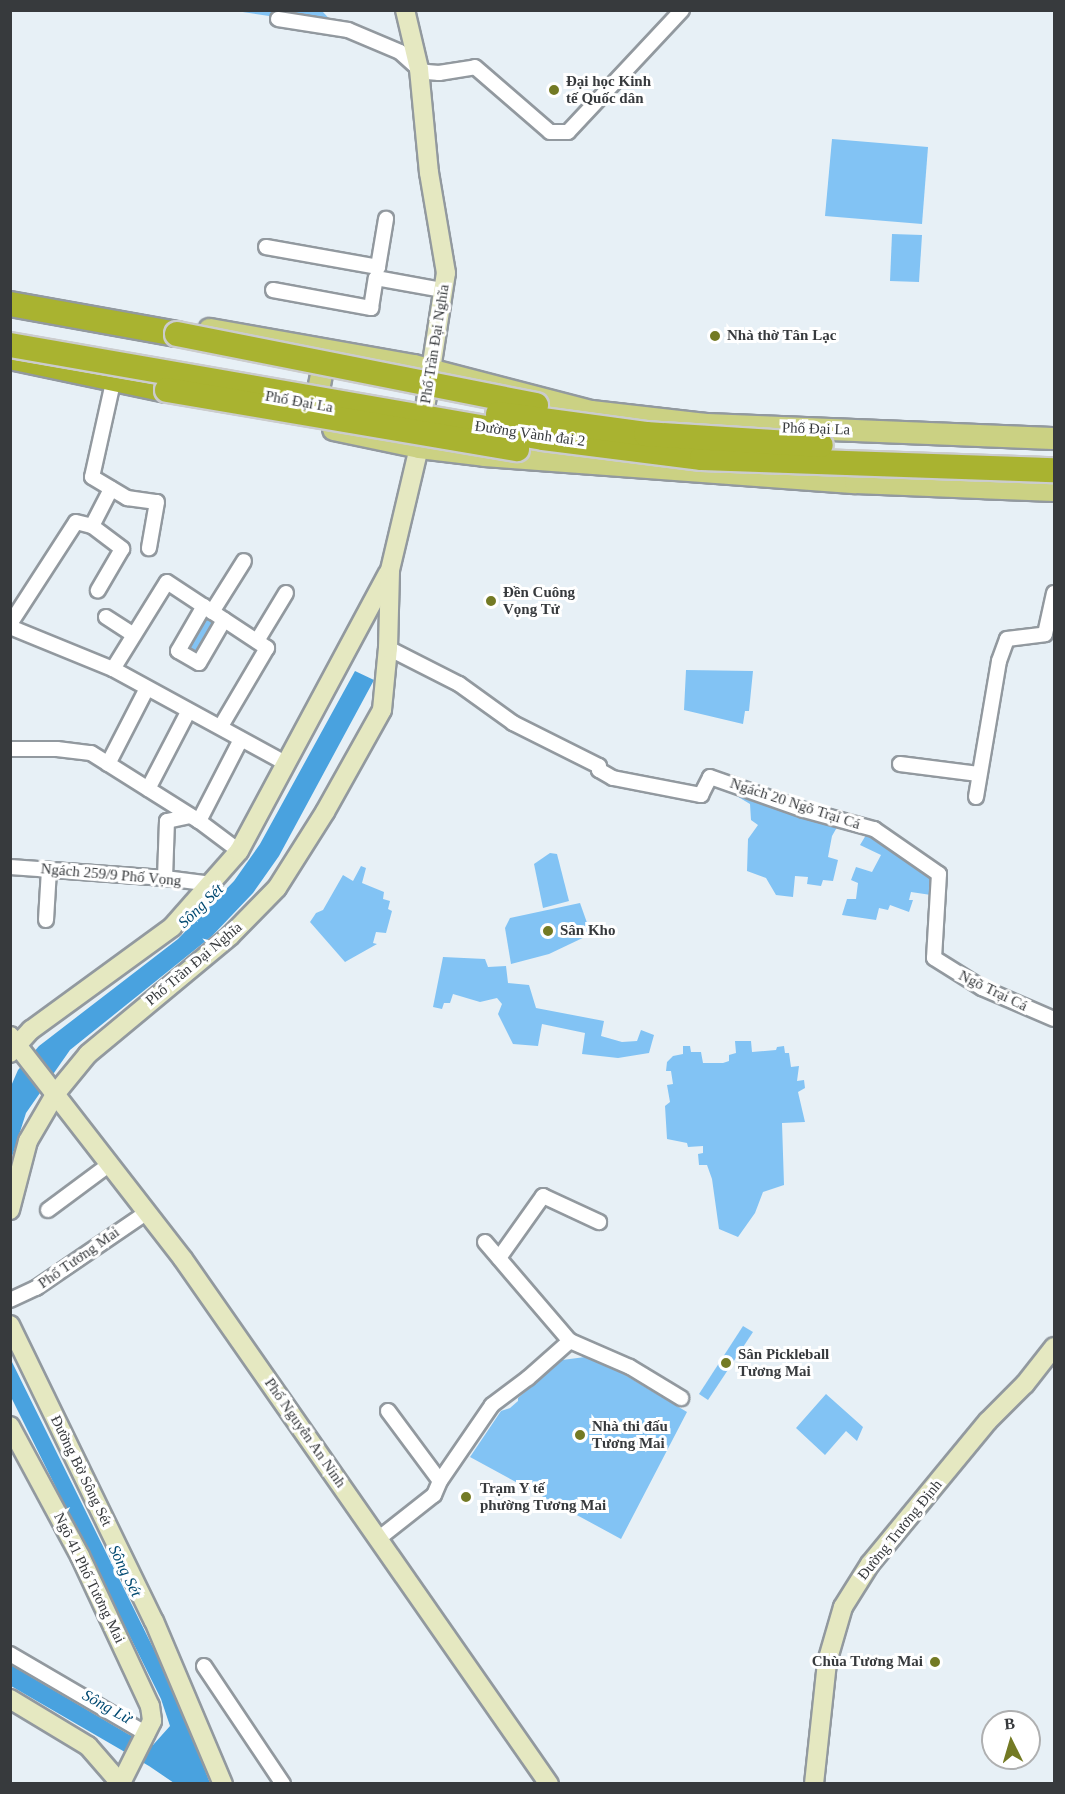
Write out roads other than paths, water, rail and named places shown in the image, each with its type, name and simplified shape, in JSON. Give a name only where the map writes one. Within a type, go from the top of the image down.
[{"type":"highway","points":[[10,304],[177,333],[703,448]]},
{"type":"highway","name":"Đường Vành đai 2","points":[[10,329],[477,412],[646,434],[703,448],[803,444],[1054,454]]},
{"type":"highway","name":"Đường Vành đai 2","points":[[10,346],[543,438],[1054,470]]},
{"type":"highway","points":[[10,357],[167,390],[534,452],[703,448]]},
{"type":"main road","name":"Phố Đại La","points":[[10,293],[254,336],[430,380],[579,408],[705,424],[1045,438]]},
{"type":"main road","name":"Phố Đại La","points":[[10,312],[264,360],[322,369],[430,380]]},
{"type":"main road","points":[[254,336],[264,360]]},
{"type":"main road","name":"Phố Đại La","points":[[10,346],[266,397],[496,436],[587,461]]},
{"type":"main road","name":"Phố Đại La","points":[[10,368],[245,411],[419,447],[855,482],[1045,489]]},
{"type":"main road","points":[[315,405],[322,369]]},
{"type":"main road","points":[[245,411],[266,397]]},
{"type":"main road","points":[[1045,438],[1045,489]]},
{"type":"street","name":"Phố Trần Đại Nghĩa","points":[[10,1210],[28,1141],[54,1091],[88,1054],[230,936],[277,888],[319,821],[382,710],[388,644],[390,570],[419,447],[446,273],[429,173],[419,69],[405,10]]},
{"type":"street","points":[[278,19],[348,30],[404,54],[419,69],[439,73],[475,67],[550,132],[568,132],[682,10]]},
{"type":"street","points":[[273,290],[370,308],[386,219]]},
{"type":"street","points":[[266,247],[377,272],[443,290]]},
{"type":"street","points":[[112,387],[92,477],[127,498],[157,502],[149,548]]},
{"type":"street","points":[[92,526],[111,489]]},
{"type":"street","points":[[98,590],[123,549],[92,526],[80,522],[74,524],[10,626],[113,669],[287,764]]},
{"type":"street","points":[[213,613],[244,561]]},
{"type":"street","name":"Phố Trần Đại Nghĩa","points":[[15,1047],[31,1030],[172,927],[239,851],[390,570]]},
{"type":"street","points":[[113,669],[167,582],[267,648],[221,726]]},
{"type":"street","points":[[256,641],[286,593]]},
{"type":"street","points":[[976,797],[978,774],[999,661],[1007,639],[1045,634],[1054,593]]},
{"type":"street","points":[[106,617],[134,635]]},
{"type":"street","points":[[357,629],[388,644]]},
{"type":"street","name":"Ngách 20 Ngõ Trại Cá","points":[[388,644],[450,678],[513,723],[599,766],[599,770],[613,778],[701,795],[710,777],[804,810],[874,829],[939,874],[934,958]]},
{"type":"street","points":[[108,764],[145,692]]},
{"type":"street","points":[[148,789],[187,714]]},
{"type":"street","points":[[195,818],[238,745]]},
{"type":"street","points":[[10,749],[57,749],[91,753],[195,818],[239,851]]},
{"type":"street","points":[[900,764],[978,774]]},
{"type":"street","points":[[165,878],[167,821],[195,818]]},
{"type":"street","name":"Ngách 259/9 Phố Vọng","points":[[10,867],[165,878],[212,884]]},
{"type":"street","points":[[46,920],[49,870]]},
{"type":"street","name":"Ngõ Trại Cá","points":[[934,958],[982,988],[1054,1019]]},
{"type":"street","name":"Phố Nguyễn An Ninh","points":[[15,1047],[54,1091],[207,1293],[549,1784]]},
{"type":"street","points":[[48,1210],[110,1164]]},
{"type":"street","points":[[499,1258],[543,1196],[599,1222]]},
{"type":"street","name":"Phố Tương Mai","points":[[10,1300],[36,1288],[146,1213]]},
{"type":"street","points":[[485,1242],[570,1341],[630,1367],[681,1398]]},
{"type":"street","name":"Đường Bờ Sông Sét","points":[[10,1325],[154,1621],[223,1784]]},
{"type":"street","points":[[378,1539],[434,1495],[492,1405],[528,1378],[570,1341]]},
{"type":"street","name":"Đường Trương Định","points":[[814,1784],[827,1662],[843,1607],[870,1564],[988,1420],[1024,1384],[1054,1347]]},
{"type":"street","points":[[388,1411],[441,1481]]},
{"type":"street","name":"Ngõ 41 Phố Tương Mai","points":[[10,1426],[80,1556],[150,1706],[152,1721],[147,1734]]},
{"type":"street","points":[[10,1654],[147,1734],[129,1763],[121,1783],[88,1746],[10,1699]]},
{"type":"street","points":[[204,1666],[283,1784]]},
{"type":"place","name":"Đại học Kinh tế Quốc dân","points":[[554,90]]},
{"type":"place","name":"Nhà thờ Tân Lạc","points":[[715,336]]},
{"type":"place","name":"Đền Cuông Vọng Tử","points":[[491,601]]},
{"type":"place","name":"Sân Kho","points":[[548,931]]},
{"type":"place","name":"Sân Pickleball Tương Mai","points":[[726,1363]]},
{"type":"place","name":"Nhà thi đấu Tương Mai","points":[[580,1435]]},
{"type":"place","name":"Trạm Y tế phường Tương Mai","points":[[466,1497]]},
{"type":"place","name":"Chùa Tương Mai","points":[[935,1662]]},
{"type":"water label","name":"Sông Sét","points":[[201,906]]},
{"type":"water label","name":"Sông Sét","points":[[125,1571]]},
{"type":"water label","name":"Sông Lừ","points":[[107,1707]]}]
